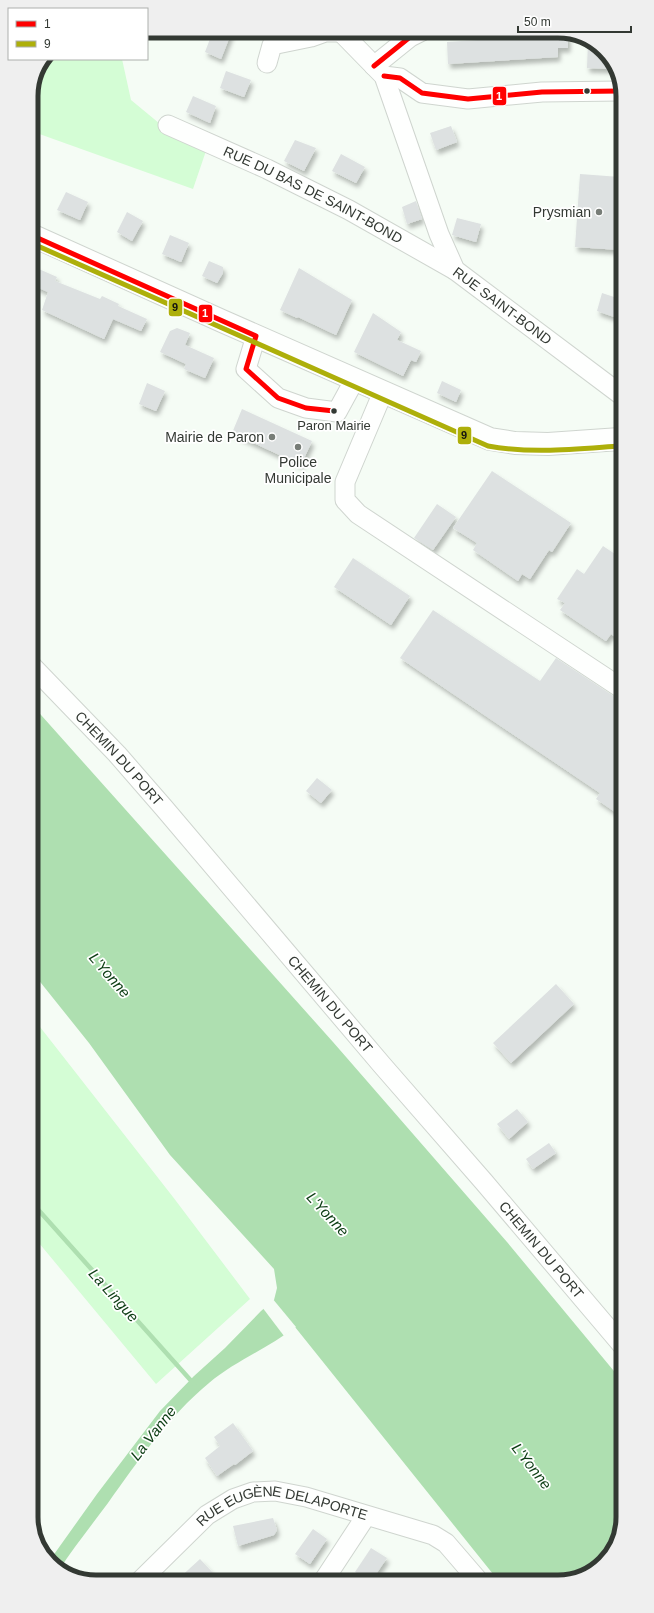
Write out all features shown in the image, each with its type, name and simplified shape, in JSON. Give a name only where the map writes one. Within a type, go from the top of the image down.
[{"type":"main road","points":[[38,238],[490,439],[515,443],[548,444],[616,439]]},
{"type":"street","points":[[267,63],[272,44],[305,38]]},
{"type":"street","points":[[347,38],[379,71],[400,78],[422,93],[468,99],[542,92],[616,91]]},
{"type":"street","points":[[379,71],[409,38]]},
{"type":"street","name":"RUE SAINT-BOND","points":[[379,71],[439,234],[455,270],[616,391]]},
{"type":"street","name":"RUE DU BAS DE SAINT-BOND","points":[[168,125],[267,169],[342,207],[455,270]]},
{"type":"street","points":[[256,336],[246,369],[278,398],[306,408],[338,412],[355,379]]},
{"type":"street","points":[[383,392],[345,482],[345,500],[358,514],[616,685]]},
{"type":"street","name":"CHEMIN DU PORT","points":[[38,672],[117,754],[616,1338]]},
{"type":"street","name":"RUE EUGÈNE DELAPORTE","points":[[146,1575],[207,1515],[233,1499],[253,1492],[276,1491],[306,1497],[433,1535],[446,1543],[474,1575]]},
{"type":"street","points":[[327,1575],[366,1516]]},
{"type":"shaded area","points":[[51,60],[122,60],[131,100],[171,133],[207,148],[193,189],[38,134],[38,92],[44,70]]},
{"type":"shaded area","points":[[38,1024],[173,1197],[250,1299],[156,1384],[38,1242]]},
{"type":"water","points":[[38,712],[333,1042],[507,1242],[616,1374],[616,1525],[610,1543],[602,1555],[587,1567],[566,1575],[494,1575],[295,1327],[274,1342],[219,1375],[194,1396],[154,1440],[63,1564],[53,1556],[97,1494],[160,1411],[194,1376],[274,1300],[277,1288],[274,1269],[170,1155],[89,1043],[38,979]]},
{"type":"pier","points":[[272,1298],[296,1327],[284,1336],[262,1307]]},
{"type":"building","points":[[210,38],[229,38],[221,59],[205,52]]},
{"type":"building","points":[[508,38],[562,38],[568,39],[568,48],[558,48],[558,57],[448,64],[447,42]]},
{"type":"building","points":[[588,47],[599,55],[609,69],[587,68]]},
{"type":"building","points":[[226,71],[251,80],[244,97],[220,88]]},
{"type":"building","points":[[193,96],[216,106],[210,123],[186,112]]},
{"type":"building","points":[[451,126],[457,142],[436,150],[430,133]]},
{"type":"building","points":[[295,140],[316,148],[304,171],[284,161]]},
{"type":"building","points":[[341,154],[365,167],[356,183],[332,171]]},
{"type":"building","name":"Prysmian","points":[[580,174],[616,177],[616,250],[575,247]]},
{"type":"building","points":[[66,192],[88,202],[80,220],[57,210]]},
{"type":"building","points":[[416,201],[422,219],[407,224],[402,207]]},
{"type":"building","points":[[127,212],[143,221],[132,241],[117,232]]},
{"type":"building","points":[[457,218],[481,224],[476,242],[452,235]]},
{"type":"building","points":[[170,235],[189,243],[181,262],[162,254]]},
{"type":"building","points":[[209,261],[223,267],[223,273],[217,283],[202,276]]},
{"type":"building","points":[[299,268],[352,300],[336,335],[280,310]]},
{"type":"building","points":[[38,269],[57,277],[55,281],[100,299],[102,296],[119,304],[118,306],[147,319],[141,331],[113,319],[104,339],[42,310],[48,292],[38,288]]},
{"type":"building","points":[[602,293],[616,298],[616,318],[597,311]]},
{"type":"building","points":[[373,313],[401,332],[397,340],[421,351],[416,362],[411,360],[403,376],[354,352]]},
{"type":"building","points":[[177,328],[190,333],[185,345],[214,358],[205,378],[184,369],[186,364],[160,352],[170,331]]},
{"type":"building","points":[[442,381],[461,390],[456,402],[437,393]]},
{"type":"building","points":[[147,383],[165,391],[156,411],[139,404]]},
{"type":"building","name":"Mairie de Paron","points":[[242,409],[312,441],[301,465],[232,433]]},
{"type":"building","points":[[492,471],[571,523],[552,552],[549,550],[530,579],[522,574],[518,581],[473,550],[477,543],[453,528]]},
{"type":"building","points":[[437,504],[456,517],[433,550],[414,538]]},
{"type":"building","points":[[603,546],[616,555],[616,638],[611,634],[606,641],[560,610],[565,603],[557,599],[577,569],[584,574]]},
{"type":"building","points":[[353,558],[410,596],[391,625],[334,587]]},
{"type":"building","points":[[433,610],[540,681],[556,658],[616,697],[616,813],[596,799],[600,793],[400,658]]},
{"type":"building","points":[[317,778],[332,790],[321,803],[306,791]]},
{"type":"building","points":[[556,984],[574,1004],[511,1063],[493,1043]]},
{"type":"building","points":[[517,1109],[528,1122],[509,1139],[497,1124]]},
{"type":"building","points":[[549,1143],[556,1153],[533,1169],[526,1159]]},
{"type":"building","points":[[233,1423],[253,1451],[235,1465],[234,1464],[217,1476],[205,1458],[220,1446],[214,1437]]},
{"type":"building","points":[[273,1518],[277,1530],[274,1535],[238,1546],[233,1526]]},
{"type":"building","points":[[313,1529],[327,1539],[310,1564],[295,1554]]},
{"type":"building","points":[[371,1548],[387,1558],[375,1575],[360,1575],[355,1572]]},
{"type":"building","points":[[200,1559],[213,1573],[211,1575],[183,1575]]},
{"type":"waterway","name":"La Lingue","points":[[38,1209],[194,1384]]},
{"type":"transit line","name":"1","points":[[374,66],[409,38]]},
{"type":"transit line","name":"1","points":[[384,76],[400,78],[422,93],[468,99],[542,92],[616,91]]},
{"type":"transit line","name":"1","points":[[38,238],[256,336],[246,369],[278,398],[306,408],[334,411]]},
{"type":"transit line","name":"9","points":[[38,246],[488,446],[521,450],[616,446]]},
{"type":"place","name":"Prysmian","points":[[599,212]]},
{"type":"place","name":"Paron Mairie","points":[[334,411]]},
{"type":"place","name":"Mairie de Paron","points":[[272,437]]},
{"type":"place","name":"Police Municipale","points":[[298,447]]},
{"type":"water label","name":"L'Yonne","points":[[110,975]]},
{"type":"water label","name":"L'Yonne","points":[[328,1214]]},
{"type":"water label","name":"La Vanne","points":[[153,1433]]},
{"type":"water label","name":"L'Yonne","points":[[532,1466]]}]
